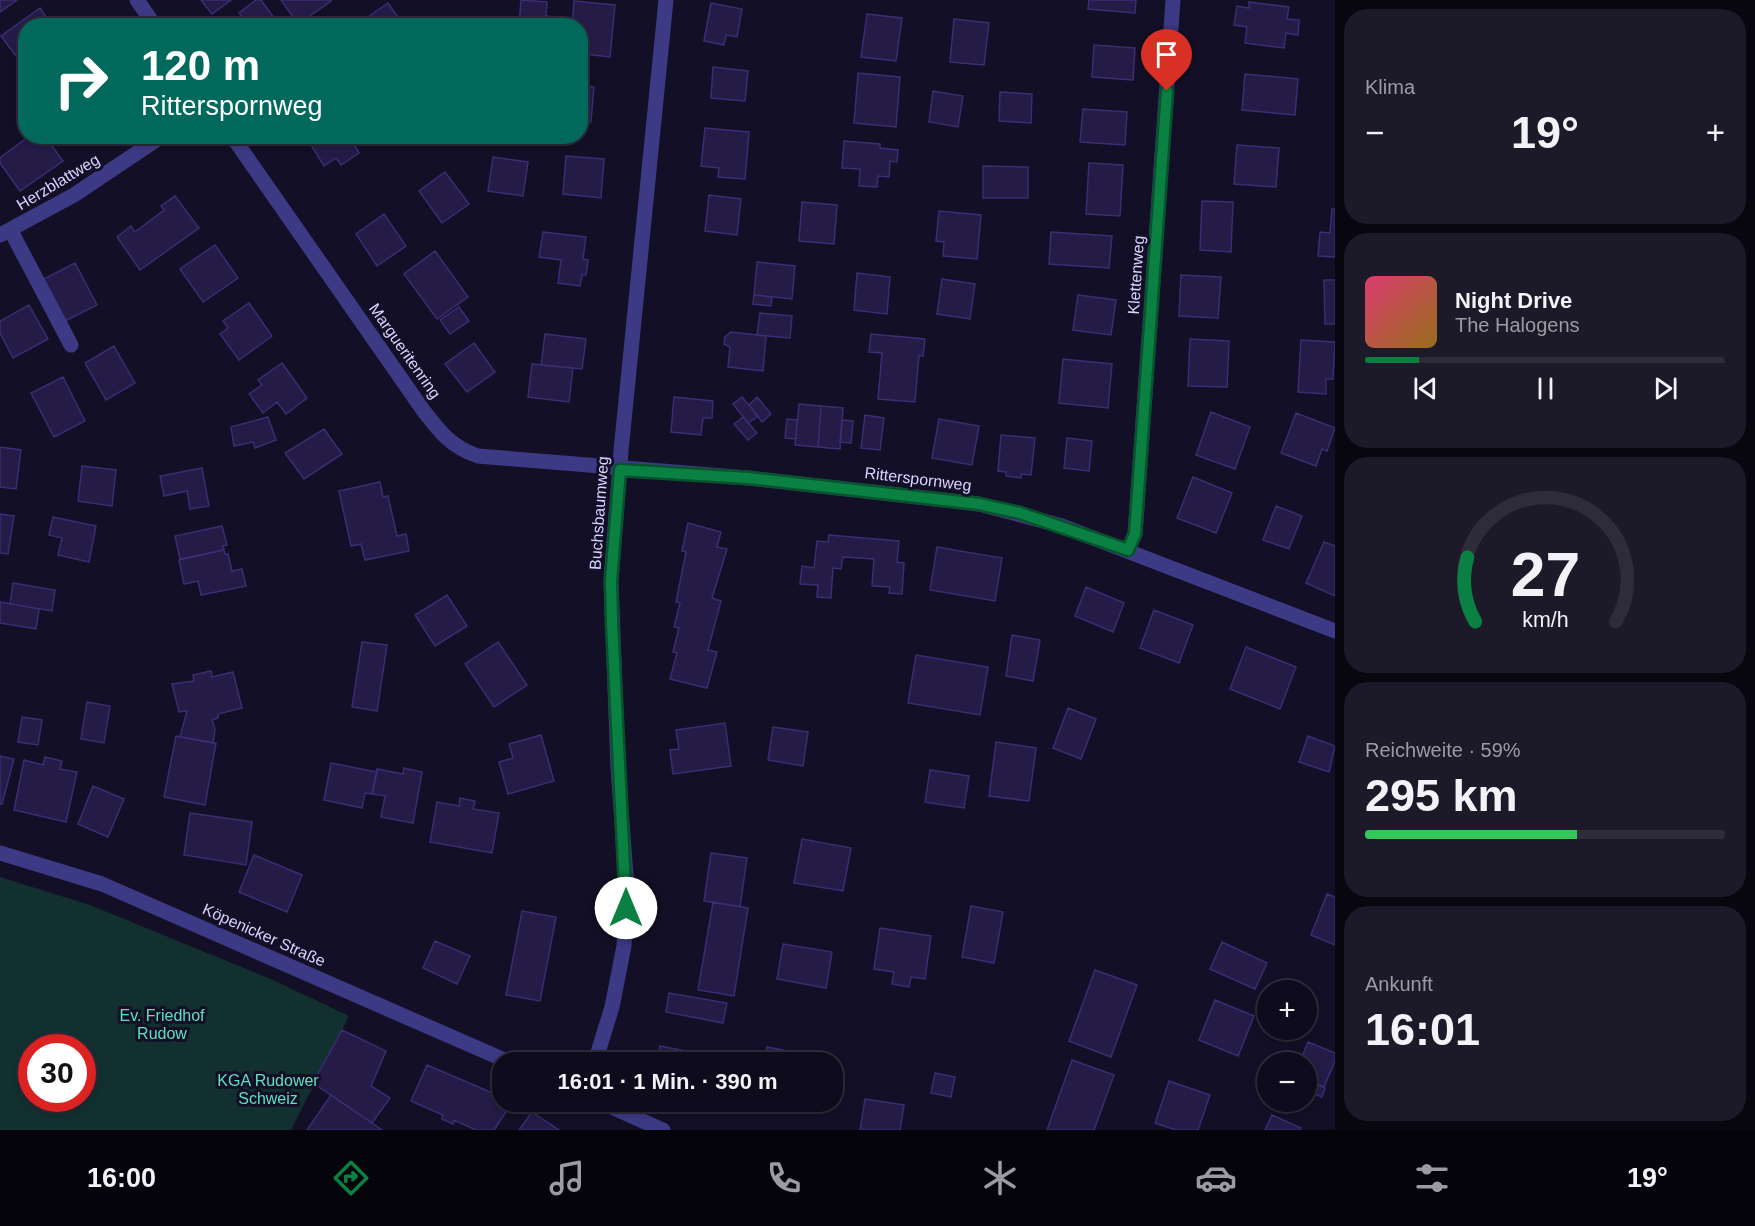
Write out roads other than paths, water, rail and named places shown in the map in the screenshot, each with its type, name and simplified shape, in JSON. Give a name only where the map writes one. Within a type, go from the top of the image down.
[{"type":"street","points":[[137,0],[149,18]]},
{"type":"street","name":"Buchsbaumweg","points":[[598,1052],[612,1007],[624,946],[626,912],[611,581],[666,0]]},
{"type":"street","name":"Klettenweg","points":[[1128,550],[1135,534],[1173,0]]},
{"type":"street","name":"Herzblattweg","points":[[5,233],[74,195],[150,144]]},
{"type":"street","name":"Margueritenring","points":[[238,144],[447,441],[461,450],[478,456],[620,470]]},
{"type":"street","points":[[5,233],[71,345]]},
{"type":"street","name":"Ritterspornweg","points":[[620,470],[748,478],[979,504],[1020,513],[1128,550],[1335,631]]},
{"type":"street","name":"Köpenicker Straße","points":[[0,853],[102,884],[492,1055]]},
{"type":"street","points":[[623,1112],[663,1130]]},
{"type":"park label","name":"Ev. Friedhof Rudow","points":[[162,1024]]},
{"type":"park label","name":"KGA Rudower Schweiz","points":[[268,1089]]}]
